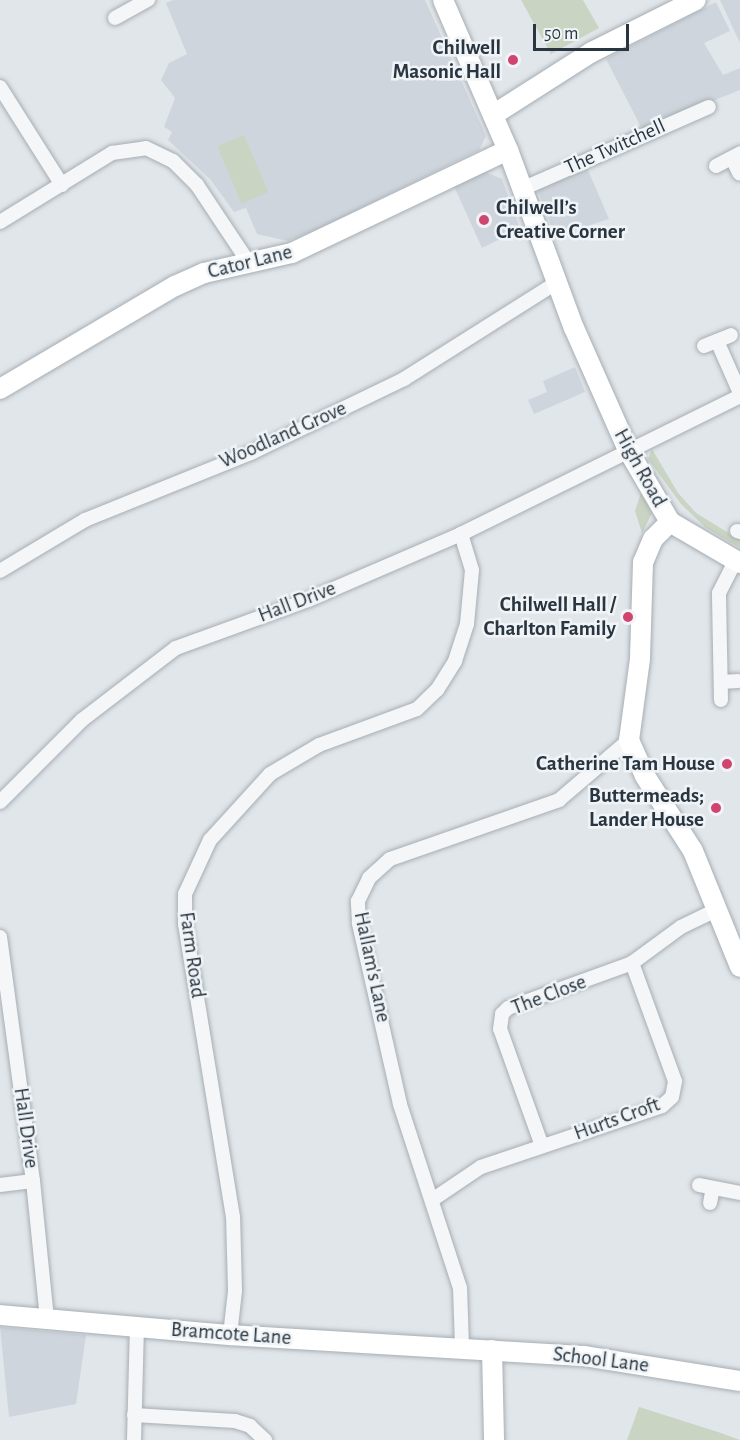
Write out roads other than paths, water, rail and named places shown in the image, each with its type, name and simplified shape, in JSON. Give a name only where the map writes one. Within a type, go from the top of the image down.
[{"type":"street","points":[[114,18],[148,0]]},
{"type":"street","name":"High Road","points":[[443,0],[508,150],[556,283],[628,450],[670,522],[653,539],[643,562],[640,660],[629,740]]},
{"type":"street","points":[[493,115],[592,52],[696,0]]},
{"type":"street","points":[[0,87],[62,185]]},
{"type":"street","name":"The Twitchell","points":[[522,189],[709,107]]},
{"type":"street","points":[[0,222],[120,150],[137,147],[159,152],[197,185],[249,263]]},
{"type":"street","name":"Cator Lane","points":[[0,389],[175,286],[204,273],[310,246],[508,150]]},
{"type":"street","points":[[716,166],[736,156],[739,172]]},
{"type":"street","name":"Woodland Grove","points":[[0,571],[85,520],[251,453],[404,379],[556,283]]},
{"type":"street","points":[[704,346],[731,335]]},
{"type":"street","points":[[717,341],[740,394]]},
{"type":"street","name":"Hall Drive","points":[[0,802],[82,720],[139,673],[176,648],[318,596],[461,534],[553,492],[628,450],[740,394]]},
{"type":"street","points":[[670,522],[738,561],[719,593],[721,700]]},
{"type":"street","name":"Farm Road","points":[[230,1335],[235,1291],[234,1217],[184,924],[185,894],[210,840],[270,774],[319,746],[417,710],[437,690],[455,661],[467,624],[472,570],[461,534]]},
{"type":"street","points":[[721,682],[738,681]]},
{"type":"street","points":[[629,740],[645,776],[693,851],[740,967]]},
{"type":"street","name":"Hallam's Lane","points":[[462,1347],[460,1288],[400,1104],[359,923],[358,901],[363,888],[382,864],[401,852],[559,800],[629,740]]},
{"type":"street","name":"The Close","points":[[542,1146],[500,1029],[502,1014],[508,1008],[632,963],[681,927],[718,909]]},
{"type":"street","name":"Hall Drive","points":[[0,937],[33,1181],[46,1320]]},
{"type":"street","name":"Hurts Croft","points":[[432,1200],[481,1167],[662,1106],[672,1097],[675,1081],[632,963]]},
{"type":"street","points":[[0,1185],[33,1181]]},
{"type":"street","points":[[710,1203],[706,1186],[740,1193]]},
{"type":"street","name":"Bramcote Lane","points":[[0,1315],[230,1335],[462,1347]]},
{"type":"street","points":[[134,1440],[137,1328]]},
{"type":"street","name":"School Lane","points":[[462,1347],[631,1362],[740,1381]]},
{"type":"street","points":[[492,1350],[494,1440]]},
{"type":"street","points":[[134,1415],[235,1420],[250,1426],[265,1440]]},
{"type":"place","name":"Chilwell Masonic Hall","points":[[513,60]]},
{"type":"place","name":"Chilwell’s Creative Corner","points":[[484,220]]},
{"type":"place","name":"Chilwell Hall / Charlton Family","points":[[628,617]]},
{"type":"place","name":"Catherine Tam House","points":[[727,764]]},
{"type":"place","name":"Buttermeads; Lander House","points":[[716,808]]}]
